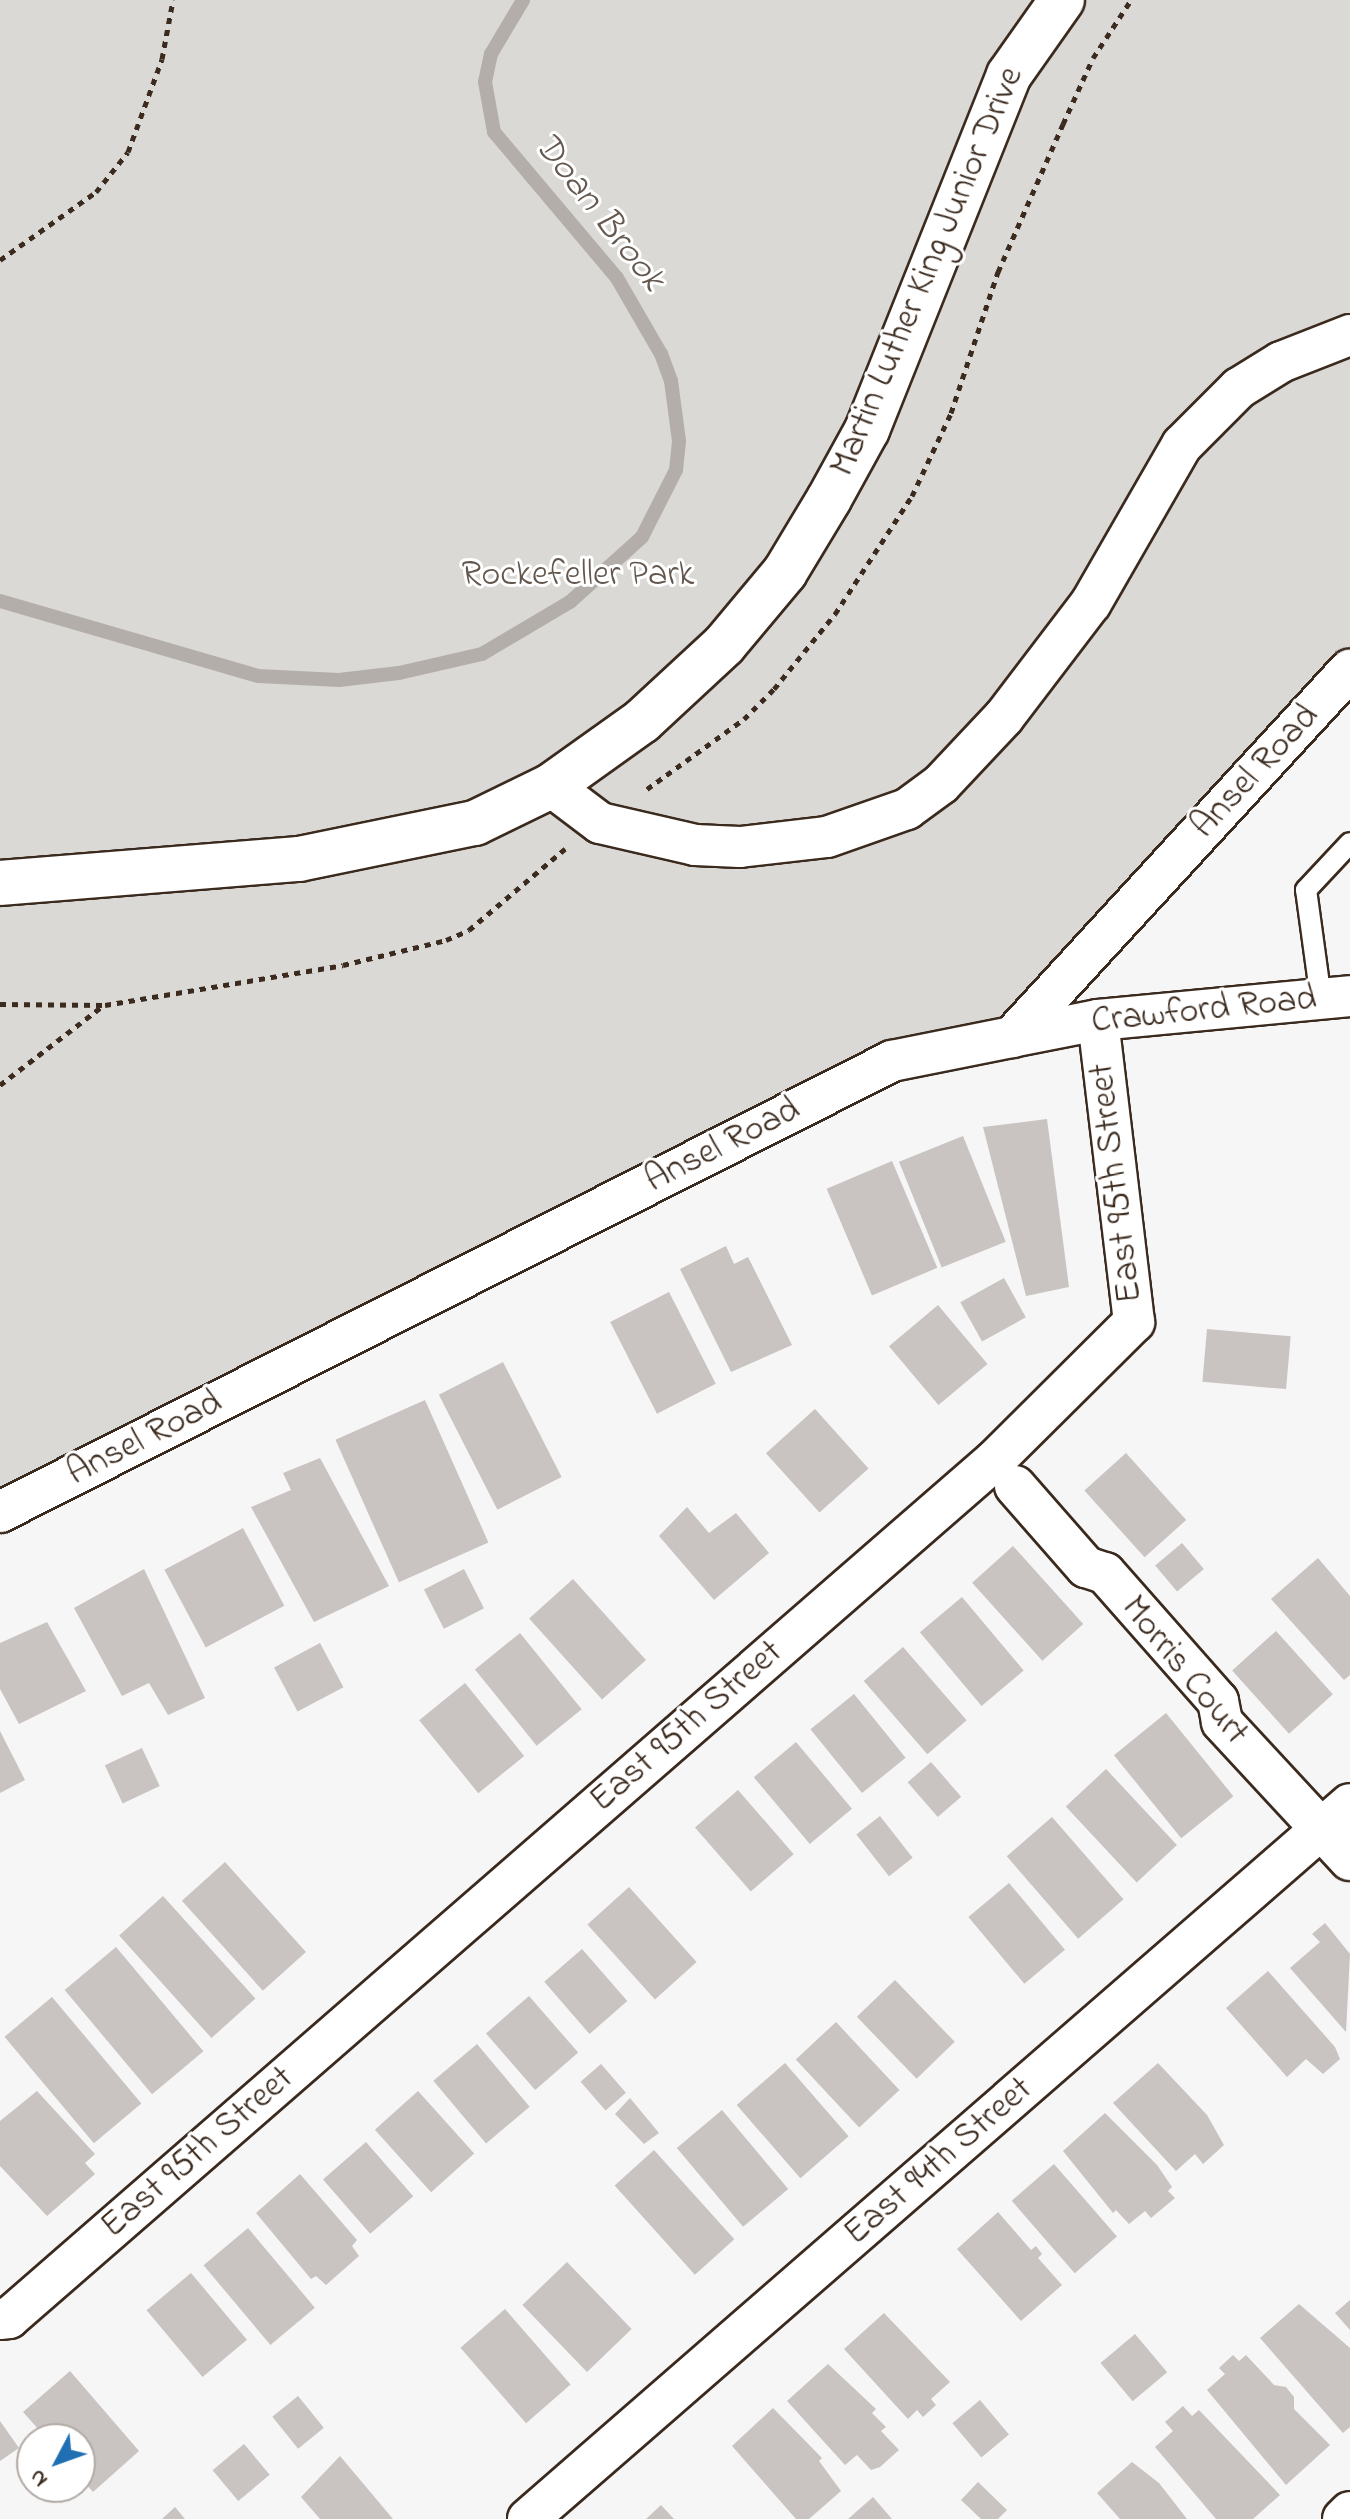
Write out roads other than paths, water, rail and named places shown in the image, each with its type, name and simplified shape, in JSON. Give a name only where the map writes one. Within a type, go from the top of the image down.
[{"type":"main road","name":"Martin Luther King Junior Drive","points":[[0,883],[299,859],[475,823],[551,786],[642,721],[724,645],[785,572],[867,430],[1009,75],[1062,0]]},
{"type":"street","points":[[551,786],[600,823],[695,845],[740,847],[827,837],[907,809],[941,784],[1004,717],[1091,603],[1182,445],[1239,388],[1281,362],[1350,335]]},
{"type":"street","name":"Ansel Road","points":[[0,1512],[892,1061],[1012,1037],[1350,670]]},
{"type":"street","name":"Crawford Road","points":[[1012,1037],[1098,1020],[1336,998]]},
{"type":"street","name":"East 95th Street","points":[[0,2319],[9,2318],[995,1460],[1134,1322],[1098,1020]]},
{"type":"street","name":"Morris Court","points":[[1015,1486],[1086,1567],[1105,1573],[1218,1701],[1222,1722],[1319,1832],[1350,1860]]},
{"type":"street","name":"East 94th Street","points":[[528,2519],[1350,1804]]},
{"type":"street","points":[[1343,2519],[1350,2512]]},
{"type":"lane","points":[[1336,998],[1306,890],[1350,843]]},
{"type":"waterway","name":"Doan Brook","points":[[0,601],[258,676],[339,680],[399,673],[482,654],[570,602],[642,537],[676,470],[679,441],[671,381],[661,354],[617,278],[494,132],[485,82],[491,54],[523,0]]},
{"type":"park label","name":"Rockefeller Park","points":[[578,576]]}]
